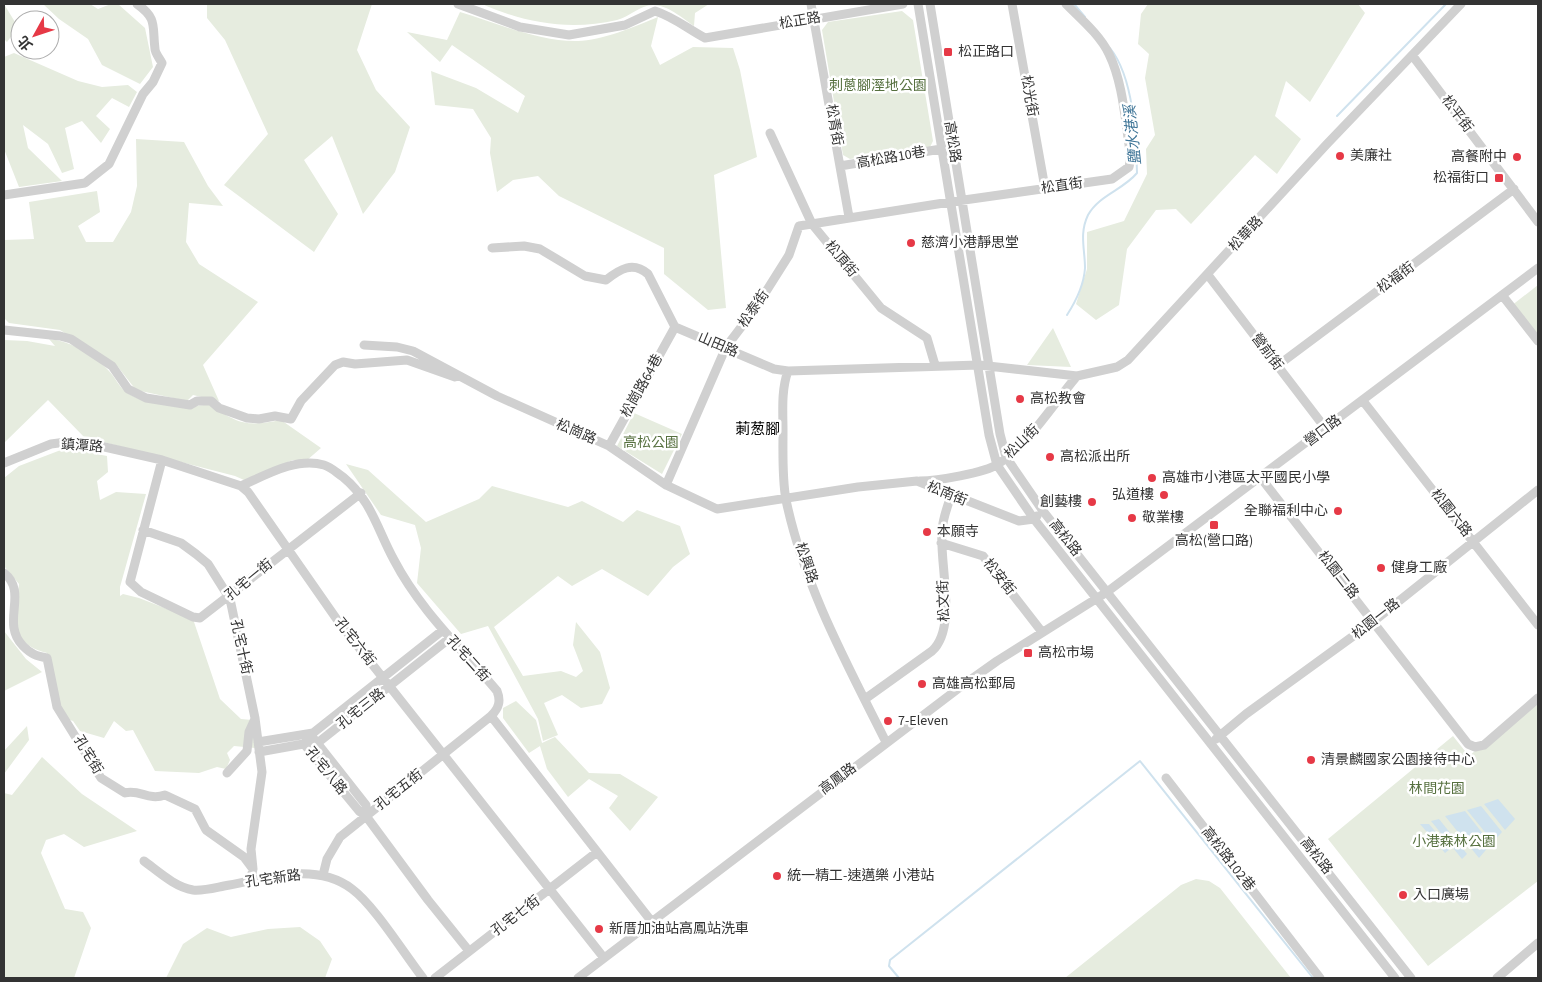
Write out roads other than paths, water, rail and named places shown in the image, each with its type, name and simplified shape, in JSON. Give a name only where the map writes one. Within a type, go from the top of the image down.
[{"type":"street","points":[[4,195],[84,183],[110,164],[143,94],[153,82],[162,63],[154,51],[156,38],[151,15],[137,4]]},
{"type":"street","name":"松正路","points":[[458,4],[520,28],[570,35],[625,25],[655,11],[674,17],[685,27],[705,38],[903,4]]},
{"type":"street","name":"松青街","points":[[811,4],[849,217]]},
{"type":"street","name":"高松路","points":[[918,4],[979,365],[989,435],[997,465],[1034,519],[1096,600],[1395,978]]},
{"type":"street","name":"高松路","points":[[930,4],[1000,434],[1006,457],[1044,511],[1411,978]]},
{"type":"street","name":"松光街","points":[[1012,4],[1045,188]]},
{"type":"street","name":"松直街","points":[[812,224],[1112,179],[1129,168],[1131,157],[1118,80],[1109,54],[1096,36],[1066,4]]},
{"type":"street","name":"松華路","points":[[989,366],[1078,376],[1117,367],[1128,360],[1326,145],[1461,4]]},
{"type":"street","name":"松平街","points":[[1412,55],[1538,222]]},
{"type":"street","name":"松頂街","points":[[770,133],[812,224],[882,308],[927,338],[935,365]]},
{"type":"street","name":"高松路10巷","points":[[840,166],[941,149]]},
{"type":"street","name":"松福街","points":[[1277,366],[1514,189]]},
{"type":"street","name":"松泰街","points":[[666,485],[726,347],[755,308],[789,255],[798,226],[812,224]]},
{"type":"street","points":[[492,248],[524,246],[540,249],[584,276],[606,280],[624,268],[634,267],[642,269],[648,274],[675,327]]},
{"type":"street","name":"營口路","points":[[1107,592],[1538,268]]},
{"type":"street","name":"營前街","points":[[1208,275],[1326,428]]},
{"type":"street","points":[[1502,295],[1538,341]]},
{"type":"street","name":"山田路","points":[[675,327],[726,347],[762,364],[788,371],[935,365],[989,366]]},
{"type":"street","name":"松崗路64巷","points":[[609,446],[675,327]]},
{"type":"street","points":[[4,330],[60,336],[71,339],[112,366],[128,388],[146,398],[190,404],[197,400],[211,401],[219,408],[247,418],[259,419],[274,416],[291,419],[301,401],[335,365],[344,362],[354,364],[406,360],[447,376],[463,378]]},
{"type":"street","name":"松崗路","points":[[364,345],[397,347],[412,351],[536,415],[609,446],[666,485],[717,509],[786,498]]},
{"type":"street","name":"松興路","points":[[788,371],[784,387],[783,414],[786,498],[802,555],[822,611],[886,742]]},
{"type":"street","name":"松山街","points":[[917,482],[941,481],[997,465],[1045,419],[1058,399],[1078,376]]},
{"type":"street","name":"松園六路","points":[[1363,401],[1538,625]]},
{"type":"street","name":"鎮潭路","points":[[4,463],[36,449],[66,442],[87,443],[162,460]]},
{"type":"street","points":[[143,530],[162,460],[241,486]]},
{"type":"street","name":"孔宅二街","points":[[241,486],[290,465],[309,463],[324,465],[333,469],[361,493],[407,585],[497,691],[500,698],[499,704],[491,716]]},
{"type":"street","name":"松園二路","points":[[1261,478],[1468,744],[1475,747],[1484,744],[1538,698]]},
{"type":"street","name":"松南街","points":[[786,498],[858,487],[917,482],[1019,521],[1034,519]]},
{"type":"street","name":"孔宅六街","points":[[241,486],[248,492],[338,621],[604,958]]},
{"type":"street","name":"松園一路","points":[[1210,743],[1246,714],[1374,621],[1538,490]]},
{"type":"street","name":"孔宅一街","points":[[143,530],[130,582],[141,592],[193,617],[200,618],[361,493]]},
{"type":"street","name":"松文街","points":[[865,699],[939,644],[945,626],[946,613],[941,543],[943,522],[951,496]]},
{"type":"street","points":[[1034,519],[1044,511]]},
{"type":"street","name":"孔宅十街","points":[[143,530],[181,543],[196,554],[208,564],[228,596],[239,635],[260,752],[261,788],[251,849],[253,869]]},
{"type":"street","name":"松安街","points":[[941,543],[983,556],[1042,632]]},
{"type":"street","name":"孔宅街","points":[[4,573],[12,579],[14,589],[11,631],[18,642],[34,656],[46,658],[57,707],[101,778],[125,793],[133,791],[155,798],[165,795],[194,809],[206,830],[244,857],[253,869]]},
{"type":"street","name":"高鳳路","points":[[578,978],[886,742],[990,666],[1107,592]]},
{"type":"street","name":"孔宅三路","points":[[260,752],[304,744],[314,738],[383,678],[447,634]]},
{"type":"street","name":"孔宅三路","points":[[258,742],[314,738],[320,741],[390,687],[447,634]]},
{"type":"street","points":[[491,716],[652,922]]},
{"type":"street","name":"孔宅五街","points":[[322,875],[327,859],[340,837],[491,716]]},
{"type":"street","points":[[227,773],[246,751],[249,732],[255,718]]},
{"type":"street","name":"孔宅八路","points":[[314,738],[366,805],[366,816]]},
{"type":"street","name":"孔宅八路","points":[[304,744],[358,811],[366,816],[428,900],[469,951]]},
{"type":"street","name":"高松路102巷","points":[[1166,778],[1320,978]]},
{"type":"street","name":"孔宅七街","points":[[434,978],[550,891],[597,852]]},
{"type":"street","name":"孔宅新路","points":[[144,862],[173,883],[194,890],[303,873],[322,875],[353,890],[366,902],[423,978]]},
{"type":"street","points":[[250,882],[253,869]]},
{"type":"street","points":[[1497,978],[1538,943]]},
{"type":"water","points":[[1498,799],[1515,819],[1505,830],[1484,804]]},
{"type":"water","points":[[1481,806],[1502,832],[1493,842],[1467,810]]},
{"type":"water","points":[[1465,811],[1491,844],[1479,858],[1445,816]]},
{"type":"water","points":[[1439,819],[1467,854],[1462,859],[1431,821]]},
{"type":"water","points":[[1420,824],[1429,824],[1450,849],[1445,853]]},
{"type":"waterway","name":"鹽水港溪","points":[[1074,4],[1085,17]]},
{"type":"waterway","name":"鹽水港溪","points":[[1337,116],[1446,4]]},
{"type":"waterway","name":"鹽水港溪","points":[[1067,315],[1083,281],[1085,268],[1083,235],[1088,215],[1098,202],[1125,184],[1137,173],[1136,142],[1129,91],[1118,61],[1110,48]]},
{"type":"waterway","points":[[899,978],[889,966],[890,960],[1140,761],[1313,978]]},
{"type":"place","name":"松正路口","points":[[948,52]]},
{"type":"place","name":"美廉社","points":[[1340,156]]},
{"type":"place","name":"高餐附中","points":[[1517,157]]},
{"type":"place","name":"松福街口","points":[[1499,178]]},
{"type":"place","name":"慈濟小港靜思堂","points":[[911,243]]},
{"type":"place","name":"高松教會","points":[[1020,399]]},
{"type":"place","name":"高松派出所","points":[[1050,457]]},
{"type":"place","name":"高雄市小港區太平國民小學","points":[[1152,478]]},
{"type":"place","name":"弘道樓","points":[[1164,495]]},
{"type":"place","name":"創藝樓","points":[[1092,502]]},
{"type":"place","name":"全聯福利中心","points":[[1338,511]]},
{"type":"place","name":"敬業樓","points":[[1132,518]]},
{"type":"place","name":"高松(營口路)","points":[[1214,525]]},
{"type":"place","name":"本願寺","points":[[927,532]]},
{"type":"place","name":"健身工廠","points":[[1381,568]]},
{"type":"place","name":"高松市場","points":[[1028,653]]},
{"type":"place","name":"高雄高松郵局","points":[[922,684]]},
{"type":"place","name":"7-Eleven","points":[[888,721]]},
{"type":"place","name":"清景麟國家公園接待中心","points":[[1311,760]]},
{"type":"place","name":"統一精工-速邁樂 小港站","points":[[777,876]]},
{"type":"place","name":"入口廣場","points":[[1403,895]]},
{"type":"place","name":"新厝加油站高鳳站洗車","points":[[599,929]]},
{"type":"district","name":"莿葱腳","points":[[758,429]]},
{"type":"park label","name":"刺蔥腳溼地公園","points":[[878,86]]},
{"type":"park label","name":"高松公園","points":[[651,443]]},
{"type":"park label","name":"林間花園","points":[[1437,789]]},
{"type":"park label","name":"小港森林公園","points":[[1454,842]]}]
